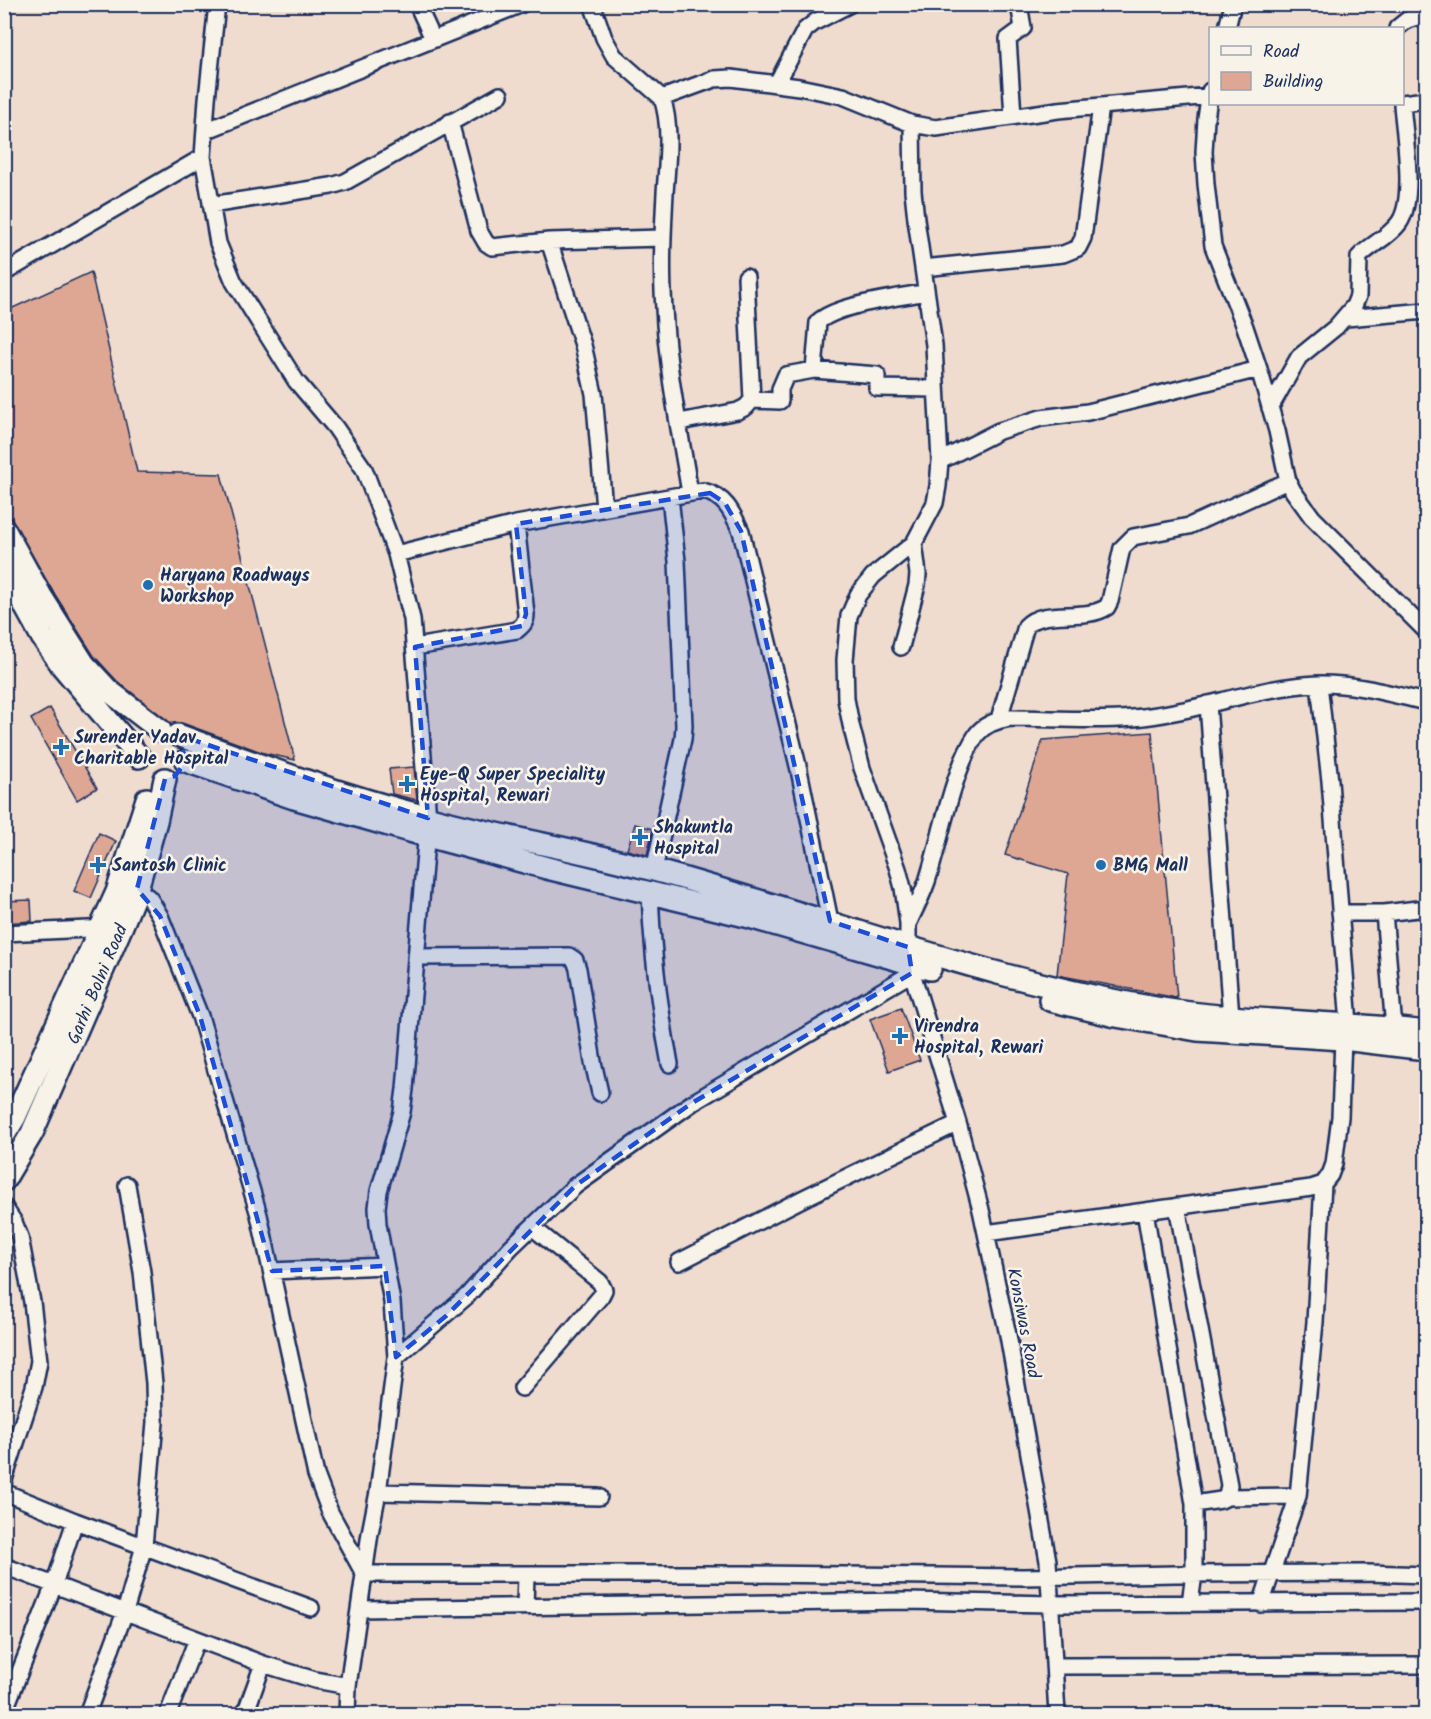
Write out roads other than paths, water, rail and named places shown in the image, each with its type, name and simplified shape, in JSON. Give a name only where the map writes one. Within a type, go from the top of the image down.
[{"type":"main road","points":[[4,529],[41,596],[84,664],[108,690],[169,733],[184,742],[187,752],[182,770],[174,776],[160,778],[149,775],[141,765],[139,747],[151,733],[169,733],[547,868],[746,916],[1116,1016],[1197,1030],[1346,1032],[1394,1028],[1426,1032]]},
{"type":"main road","points":[[4,568],[42,637],[63,667],[139,757]]},
{"type":"main road","points":[[186,761],[294,798],[428,827],[654,870],[831,921],[910,961],[1174,1011],[1346,1032],[1426,1049]]},
{"type":"main road","name":"Garhi Bolni Road","points":[[4,1180],[32,1133],[111,928],[156,821],[160,778]]},
{"type":"main road","name":"Garhi Bolni Road","points":[[4,1135],[111,928]]},
{"type":"street","points":[[217,4],[203,157],[218,243],[234,282],[296,381],[356,455],[374,491],[396,554],[412,619],[415,647],[428,827],[402,1112],[379,1191],[377,1208],[394,1326],[396,1358],[348,1686],[347,1714]]},
{"type":"street","points":[[417,4],[433,39]]},
{"type":"street","points":[[205,131],[522,4]]},
{"type":"street","points":[[592,4],[604,38],[614,56],[662,98],[665,107],[668,136],[663,238],[663,307],[668,356],[690,493]]},
{"type":"street","points":[[777,83],[805,30],[814,22],[850,4]]},
{"type":"street","points":[[1013,116],[1008,39],[1023,28],[1019,4]]},
{"type":"street","points":[[1227,27],[1233,4]]},
{"type":"street","points":[[1397,27],[1407,20],[1426,14]]},
{"type":"street","points":[[662,98],[714,79],[777,83],[843,96],[912,124],[936,128],[1058,110],[1209,94]]},
{"type":"street","points":[[211,205],[345,182],[500,95]]},
{"type":"street","points":[[1404,103],[1426,100]]},
{"type":"street","points":[[1209,104],[1204,152],[1213,246],[1259,369],[1288,480],[1312,518],[1426,631]]},
{"type":"street","points":[[1270,408],[1299,357],[1346,318],[1358,296],[1359,257],[1398,225],[1406,207],[1407,176],[1402,105]]},
{"type":"street","points":[[923,268],[1063,254],[1078,248],[1083,238],[1101,106]]},
{"type":"street","points":[[450,122],[479,231],[486,243],[497,248],[549,241],[663,238]]},
{"type":"street","points":[[908,923],[898,869],[862,768],[851,725],[846,699],[845,660],[849,616],[858,595],[873,576],[914,543],[935,503],[940,461],[934,345],[913,191],[912,124]]},
{"type":"street","points":[[4,273],[203,157]]},
{"type":"street","points":[[549,241],[583,345],[594,394],[604,508]]},
{"type":"street","points":[[679,422],[738,411],[752,400],[746,277]]},
{"type":"street","points":[[814,370],[818,322],[825,315],[843,309],[926,292]]},
{"type":"street","points":[[1346,318],[1426,311]]},
{"type":"street","points":[[940,461],[999,431],[1041,418],[1088,412],[1259,369]]},
{"type":"street","points":[[752,400],[780,401],[780,389],[786,375],[814,370],[877,375],[877,387],[936,389]]},
{"type":"street","points":[[999,720],[1026,626],[1031,621],[1037,618],[1092,613],[1107,607],[1122,548],[1128,541],[1134,537],[1189,526],[1288,480]]},
{"type":"street","points":[[396,554],[516,524],[604,508],[703,491],[717,496],[725,503],[741,531],[799,770],[831,921]]},
{"type":"street","points":[[654,870],[684,726],[676,561],[670,497]]},
{"type":"street","points":[[415,647],[517,630],[522,626],[526,620],[526,614],[516,524]]},
{"type":"street","points":[[901,647],[917,585],[914,543]]},
{"type":"street","points":[[908,923],[929,878],[946,811],[965,756],[978,733],[987,725],[1010,718],[1134,718],[1178,712],[1296,686],[1319,684],[1343,684],[1426,702]]},
{"type":"street","points":[[986,1233],[1311,1188],[1323,1184],[1330,1175],[1334,1164],[1340,1117],[1346,1032],[1330,781],[1319,684]]},
{"type":"street","points":[[1208,704],[1231,1017]]},
{"type":"street","points":[[128,886],[149,898],[160,916],[200,1016],[259,1215],[316,1475],[330,1512],[364,1574]]},
{"type":"street","points":[[650,893],[660,1014],[670,1064]]},
{"type":"street","points":[[1340,913],[1384,913],[1426,908]]},
{"type":"street","points":[[1384,913],[1394,1028]]},
{"type":"street","name":"Konsiwas Road","points":[[908,923],[910,961],[958,1123],[986,1233],[1023,1418],[1049,1576],[1057,1714]]},
{"type":"street","points":[[4,933],[111,928]]},
{"type":"street","points":[[416,957],[569,956],[574,960],[578,969],[600,1093]]},
{"type":"street","points":[[396,1358],[467,1296],[511,1247],[575,1186],[692,1103],[910,961]]},
{"type":"street","points":[[679,1262],[958,1123]]},
{"type":"street","points":[[1261,1604],[1298,1496],[1315,1323],[1323,1184]]},
{"type":"street","points":[[87,1714],[125,1612],[144,1546],[155,1400],[142,1272],[127,1185]]},
{"type":"street","points":[[1177,1206],[1229,1485],[1227,1497]]},
{"type":"street","points":[[4,1207],[20,1237],[32,1302],[39,1361],[34,1387],[4,1480]]},
{"type":"street","points":[[1145,1211],[1194,1504],[1194,1574],[1190,1603]]},
{"type":"street","points":[[522,1388],[604,1290],[600,1282],[532,1227]]},
{"type":"street","points":[[272,1271],[385,1266]]},
{"type":"street","points":[[4,1492],[75,1521],[312,1608]]},
{"type":"street","points":[[378,1492],[599,1497]]},
{"type":"street","points":[[1194,1504],[1227,1497],[1298,1496]]},
{"type":"street","points":[[4,1712],[54,1585],[75,1521]]},
{"type":"street","points":[[4,1566],[263,1664],[315,1680],[348,1686]]},
{"type":"street","points":[[364,1574],[1426,1575]]},
{"type":"street","points":[[525,1606],[526,1575]]},
{"type":"street","points":[[359,1609],[907,1601],[1051,1604],[1426,1602]]},
{"type":"street","points":[[168,1714],[197,1639]]},
{"type":"street","points":[[245,1714],[263,1664]]},
{"type":"street","points":[[1056,1666],[1426,1665]]},
{"type":"place","name":"Haryana Roadways Workshop","points":[[148,585]]},
{"type":"place","name":"Surender Yadav Charitable Hospital","points":[[61,747]]},
{"type":"place","name":"Eye-Q Super Speciality Hospital, Rewari","points":[[407,784]]},
{"type":"place","name":"Shakuntla Hospital","points":[[640,837]]},
{"type":"place","name":"Santosh Clinic","points":[[98,865]]},
{"type":"place","name":"BMG Mall","points":[[1101,865]]},
{"type":"place","name":"Virendra Hospital, Rewari","points":[[900,1036]]}]
